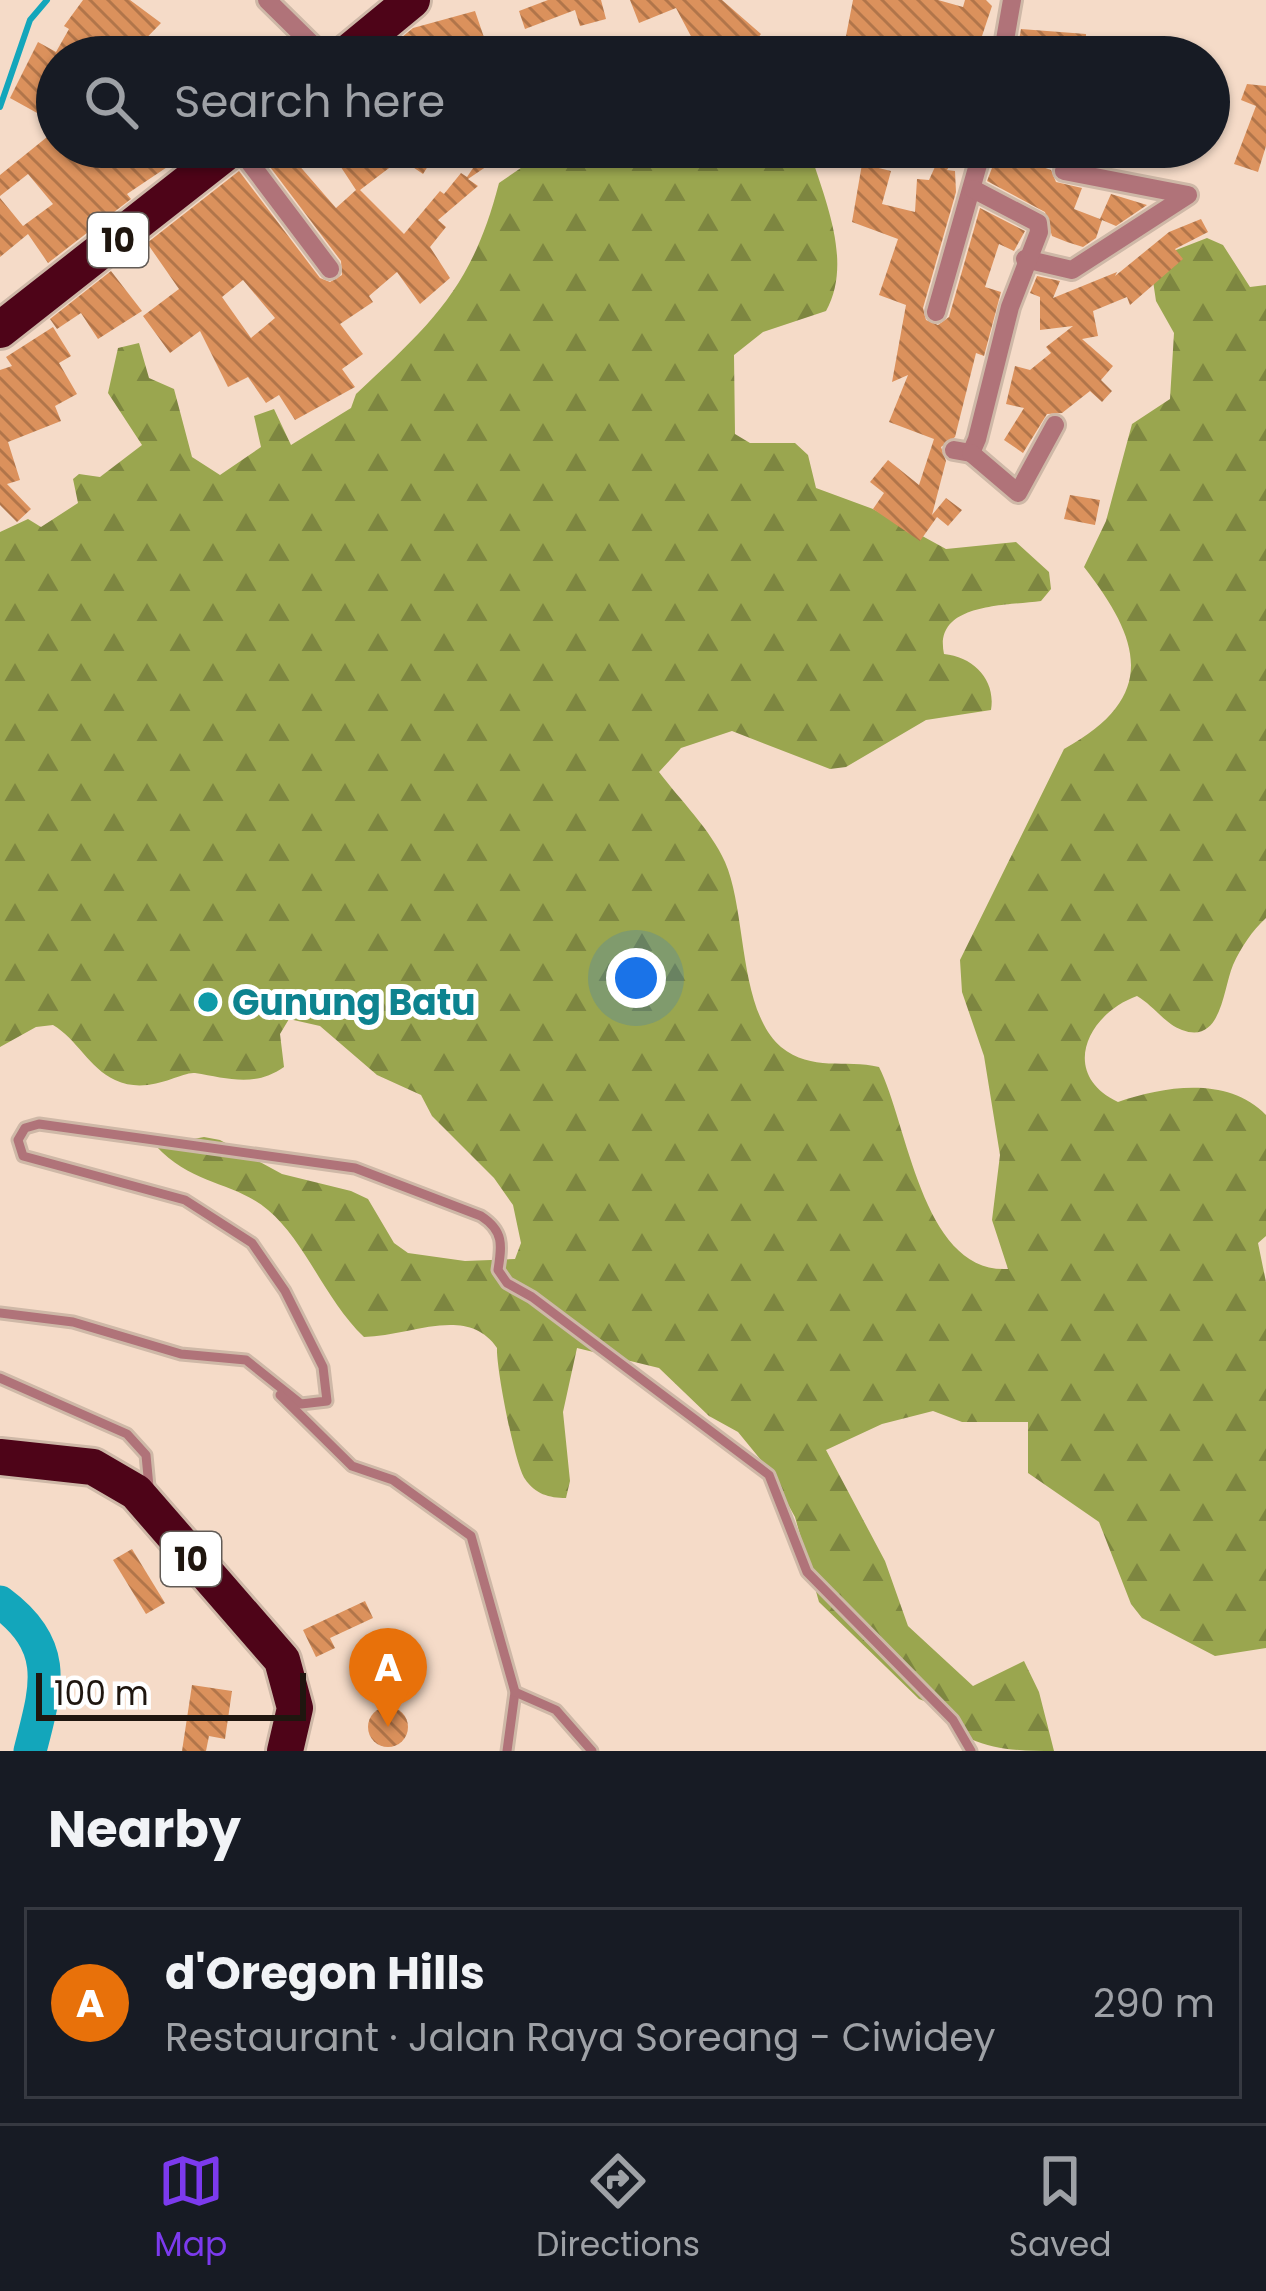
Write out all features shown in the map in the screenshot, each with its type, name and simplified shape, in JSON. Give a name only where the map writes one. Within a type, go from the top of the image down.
[{"type":"highway","points":[[368,36],[412,0]]},
{"type":"highway","name":"10","points":[[0,330],[209,168]]},
{"type":"highway","name":"10","points":[[0,1457],[93,1467],[136,1492],[282,1660],[295,1708],[285,1751]]},
{"type":"street","points":[[268,0],[304,36]]},
{"type":"street","points":[[1005,36],[1011,0]]},
{"type":"street","points":[[252,168],[330,269]]},
{"type":"street","points":[[937,312],[956,226],[978,168]]},
{"type":"street","points":[[1025,259],[1072,270],[1188,195],[1064,171]]},
{"type":"street","points":[[973,189],[1038,224],[963,451],[1018,493],[1055,425]]},
{"type":"lane","points":[[0,1313],[73,1322],[182,1354],[246,1360],[301,1405],[327,1401],[323,1367],[285,1291],[252,1243],[185,1200],[90,1172],[39,1165],[23,1156],[18,1140],[25,1128],[63,1125],[355,1168],[496,1226],[502,1243],[498,1270],[507,1283],[549,1309],[769,1475],[782,1496],[807,1572],[953,1720],[971,1751]]},
{"type":"lane","points":[[246,1360],[352,1466],[393,1480],[471,1536],[515,1691],[507,1751]]},
{"type":"lane","points":[[0,1378],[127,1434],[146,1455],[149,1511]]},
{"type":"lane","points":[[515,1691],[556,1710],[592,1751]]},
{"type":"green space","points":[[521,168],[815,168],[837,254],[833,293],[826,311],[763,332],[734,355],[735,434],[750,443],[795,443],[808,455],[816,488],[873,509],[946,549],[1016,542],[1049,572],[1051,589],[1041,601],[975,610],[949,625],[944,654],[965,660],[981,672],[990,689],[991,710],[926,720],[846,767],[830,769],[732,731],[681,748],[659,772],[704,827],[725,862],[750,985],[767,1030],[781,1047],[805,1060],[879,1067],[937,1222],[956,1248],[979,1264],[1008,1269],[992,1220],[1000,1155],[984,1056],[962,992],[960,960],[1064,749],[1115,709],[1127,688],[1128,643],[1084,567],[1106,521],[1132,424],[1170,399],[1174,333],[1156,301],[1153,281],[1176,250],[1207,238],[1223,245],[1250,287],[1266,285],[1266,918],[1240,952],[1219,1012],[1205,1029],[1182,1030],[1137,996],[1119,1005],[1093,1030],[1085,1061],[1100,1090],[1118,1102],[1195,1088],[1233,1094],[1266,1115],[1266,1236],[1258,1243],[1266,1282],[1266,1648],[1215,1656],[1142,1618],[1131,1604],[1099,1522],[1028,1473],[1028,1422],[962,1422],[933,1411],[882,1424],[826,1450],[885,1561],[908,1626],[973,1686],[1024,1661],[1039,1692],[1054,1751],[987,1745],[957,1731],[934,1705],[919,1699],[819,1602],[795,1517],[769,1470],[738,1432],[709,1416],[659,1368],[577,1348],[563,1412],[570,1481],[566,1498],[543,1494],[521,1470],[497,1348],[485,1335],[454,1325],[364,1337],[294,1238],[268,1210],[184,1169],[156,1146],[204,1137],[220,1140],[282,1174],[351,1191],[368,1199],[394,1243],[408,1253],[465,1261],[515,1259],[521,1243],[513,1205],[494,1178],[432,1116],[421,1095],[377,1075],[320,1026],[289,1019],[280,1034],[284,1067],[251,1079],[189,1073],[152,1084],[128,1084],[98,1068],[53,1025],[36,1027],[0,1047],[0,532],[28,519],[41,527],[78,503],[73,479],[79,474],[100,477],[142,445],[108,393],[118,348],[139,343],[149,378],[174,389],[192,457],[220,475],[261,447],[254,416],[274,409],[291,445],[351,408],[356,394],[428,324],[462,277],[499,183]]},
{"type":"building","points":[[83,0],[130,0],[161,23],[148,36],[65,36],[69,29],[64,26]]},
{"type":"building","points":[[548,0],[601,0],[606,19],[580,26],[575,10],[525,29],[519,11]]},
{"type":"building","points":[[630,0],[722,0],[761,34],[691,36],[676,8],[639,23]]},
{"type":"building","points":[[853,0],[938,0],[963,7],[965,0],[986,0],[992,6],[982,36],[846,36]]},
{"type":"building","points":[[475,11],[484,36],[403,36],[413,28]]},
{"type":"building","points":[[1021,29],[1086,34],[1086,36],[1020,36]]},
{"type":"building","points":[[36,46],[36,112],[10,98]]},
{"type":"building","points":[[1247,84],[1266,86],[1266,146],[1258,172],[1234,164],[1256,106],[1241,100]]},
{"type":"building","points":[[36,146],[36,168],[166,168],[127,194],[131,199],[48,263],[28,234],[0,257],[0,198],[23,226],[53,204],[28,174],[0,196],[0,175]]},
{"type":"building","points":[[271,168],[301,168],[336,208],[356,190],[342,168],[389,168],[360,190],[404,234],[461,173],[467,177],[473,168],[484,168],[468,179],[478,186],[438,220],[446,227],[430,247],[450,278],[420,304],[397,272],[369,296],[373,302],[340,324],[363,354],[342,369],[355,387],[295,420],[279,395],[266,403],[248,377],[228,387],[200,331],[170,353],[143,316],[179,289],[147,243],[239,171],[320,278],[330,282],[342,275],[341,261]],"holes":[[[243,280],[275,318],[251,338],[222,297]]]},
{"type":"building","points":[[861,168],[891,171],[882,204],[915,212],[917,179],[929,180],[934,168],[955,171],[956,192],[923,308],[926,320],[938,325],[949,317],[980,208],[1025,231],[1014,251],[999,244],[985,287],[1001,292],[984,356],[976,353],[955,437],[941,447],[946,461],[932,515],[946,498],[962,510],[948,526],[937,517],[920,541],[873,509],[884,493],[870,482],[888,460],[919,485],[934,439],[889,422],[908,375],[892,382],[906,305],[879,295],[898,239],[852,222]]},
{"type":"building","points":[[992,168],[1045,168],[1056,182],[1082,188],[1074,209],[1100,219],[1111,194],[1147,205],[1116,226],[1102,220],[1096,238],[1083,247],[1052,236],[1045,212],[987,181]]},
{"type":"building","points":[[1201,219],[1208,232],[1175,249],[1183,259],[1130,305],[1127,297],[1093,311],[1098,336],[1082,339],[1113,366],[1101,380],[1112,391],[1102,402],[1090,391],[1062,413],[1047,414],[1023,453],[1004,440],[1024,408],[1006,404],[1015,366],[1030,370],[1051,353],[1046,347],[1073,326],[1040,330],[1040,297],[1030,293],[1037,276],[1060,281],[1053,298],[1117,272],[1115,276],[1169,232]]},
{"type":"building","points":[[111,271],[142,311],[98,339],[81,313],[57,329],[50,319]]},
{"type":"building","points":[[53,327],[71,356],[59,363],[77,394],[55,406],[61,421],[8,442],[20,480],[7,484],[31,509],[17,522],[0,505],[0,370],[12,366],[6,357]]},
{"type":"building","points":[[1070,495],[1100,500],[1095,525],[1064,519]]},
{"type":"building","points":[[132,1549],[165,1603],[146,1614],[113,1560]]},
{"type":"building","points":[[365,1601],[373,1618],[330,1638],[335,1648],[316,1657],[303,1630]]},
{"type":"building","points":[[192,1685],[232,1691],[225,1739],[209,1736],[206,1751],[182,1751]]},
{"type":"building","points":[[388,1707],[402,1713],[408,1727],[402,1741],[388,1747],[374,1741],[368,1727],[374,1713]]},
{"type":"waterway","points":[[0,107],[30,20],[47,0]]},
{"type":"waterway","points":[[0,1602],[33,1635],[41,1652],[44,1688],[30,1751]]},
{"type":"place","name":"Gunung Batu","points":[[208,1002]]},
{"type":"place","name":"d'Oregon Hills","points":[[388,1727]]}]
